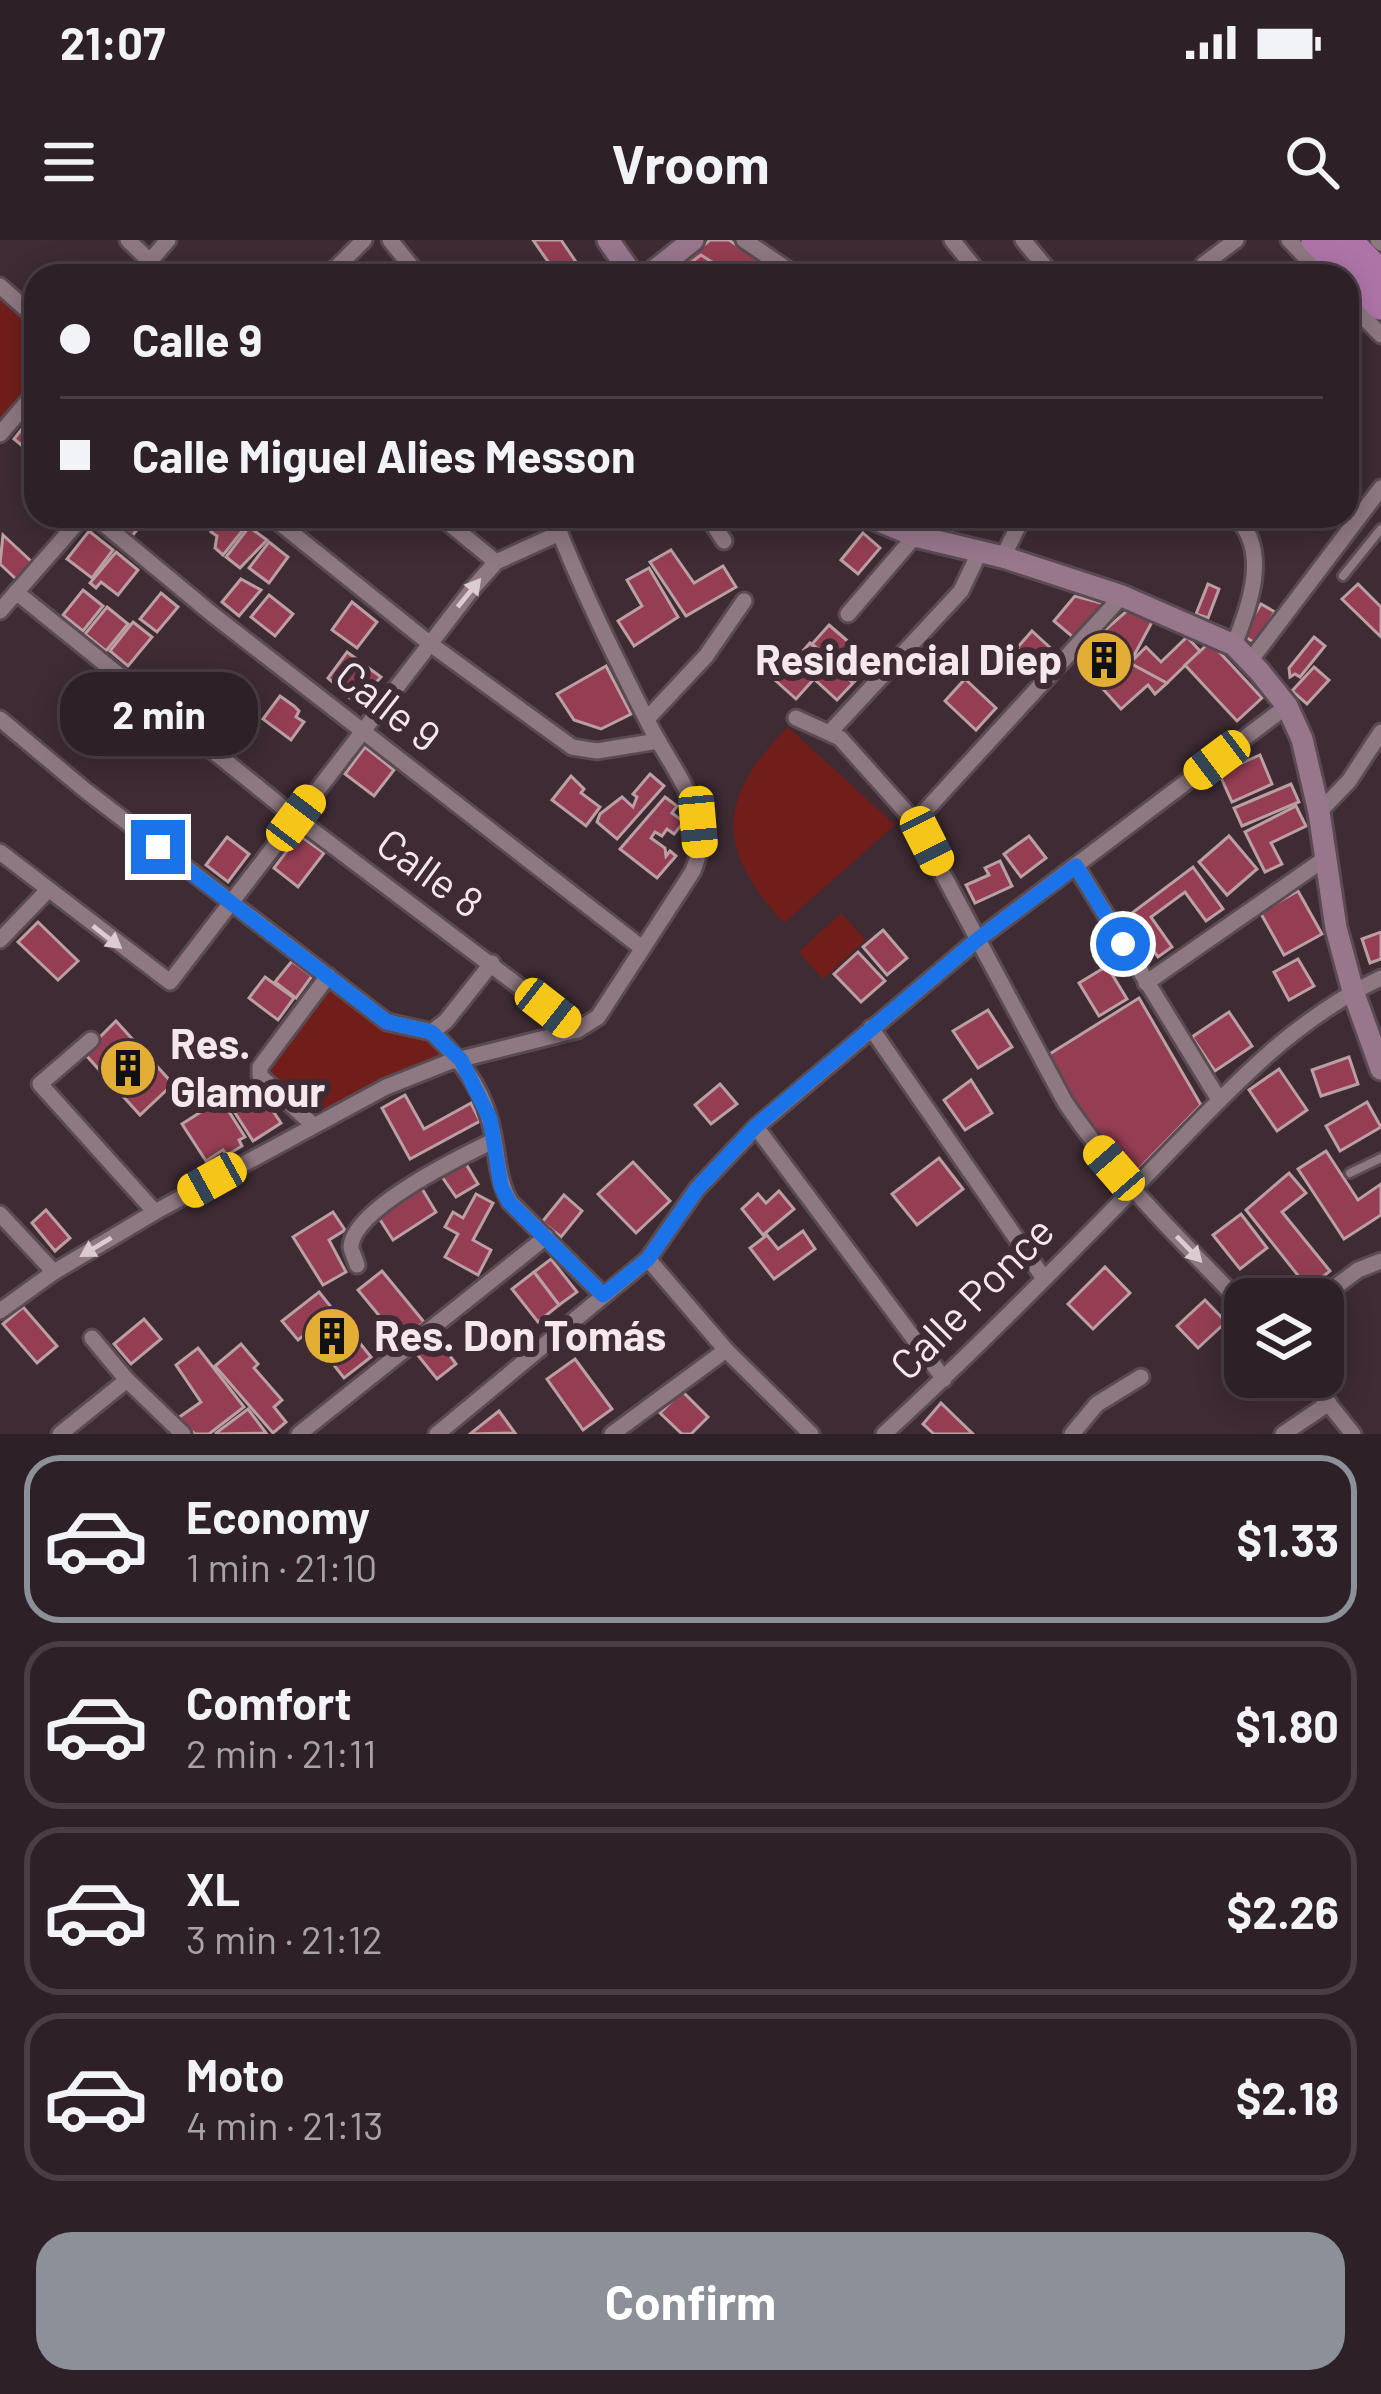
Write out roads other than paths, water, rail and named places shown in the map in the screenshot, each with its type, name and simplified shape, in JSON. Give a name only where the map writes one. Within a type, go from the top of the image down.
[{"type":"highway","points":[[1315,240],[1339,264]]},
{"type":"highway","points":[[1348,240],[1381,274]]},
{"type":"highway","points":[[1359,284],[1381,306]]},
{"type":"main road","points":[[663,264],[692,240]]},
{"type":"main road","points":[[907,528],[1122,596],[1242,653],[1288,706],[1302,739],[1319,812],[1336,928],[1381,1069]]},
{"type":"street","points":[[128,240],[154,264]]},
{"type":"street","points":[[148,264],[168,240]]},
{"type":"street","points":[[340,264],[364,240]]},
{"type":"street","points":[[390,240],[409,264]]},
{"type":"street","points":[[744,240],[779,264]]},
{"type":"street","points":[[952,240],[971,264]]},
{"type":"street","points":[[1023,240],[1043,264]]},
{"type":"street","points":[[1204,264],[1236,240]]},
{"type":"street","points":[[1289,240],[1312,264]]},
{"type":"street","points":[[0,286],[24,307]]},
{"type":"street","points":[[1359,312],[1381,335]]},
{"type":"street","points":[[0,434],[24,406]]},
{"type":"street","points":[[1359,514],[1381,488]]},
{"type":"street","points":[[0,611],[72,528]]},
{"type":"street","name":"Calle 9","points":[[109,528],[642,948]]},
{"type":"street","points":[[287,528],[429,643],[572,747],[597,751],[658,741]]},
{"type":"street","points":[[455,528],[496,562]]},
{"type":"street","points":[[0,1311],[54,1272],[155,1212],[386,1087],[461,1060],[577,1030],[598,1017],[693,871],[701,848],[687,787],[600,628],[558,528]]},
{"type":"street","points":[[716,528],[724,541]]},
{"type":"street","points":[[848,614],[903,528]]},
{"type":"street","points":[[831,731],[1013,528]]},
{"type":"street","points":[[1242,653],[1256,574],[1243,528]]},
{"type":"street","points":[[1242,653],[1347,528]]},
{"type":"street","points":[[0,852],[166,983],[173,980],[496,562],[560,533]]},
{"type":"street","name":"Calle 8","points":[[16,592],[296,818],[577,1030]]},
{"type":"street","points":[[915,822],[1122,596]]},
{"type":"street","points":[[647,719],[706,656],[744,601]]},
{"type":"street","points":[[437,1434],[648,1259],[697,1189],[756,1126],[977,940],[1288,706]]},
{"type":"street","points":[[796,718],[831,731],[915,822],[1064,1102],[1132,1190],[1224,1285]]},
{"type":"street","points":[[0,719],[387,1022],[431,1032],[461,1060],[490,1119],[501,1186],[509,1202],[603,1295]]},
{"type":"street","points":[[1319,812],[1348,781],[1381,731]]},
{"type":"street","points":[[1146,982],[1324,860]]},
{"type":"street","points":[[1076,866],[1218,1098]]},
{"type":"street","points":[[0,940],[48,890]]},
{"type":"street","points":[[431,1032],[460,1005],[492,963]]},
{"type":"street","points":[[313,1126],[269,1087],[260,1076],[260,1066],[328,976]]},
{"type":"street","name":"Calle Ponce","points":[[884,1434],[1132,1190],[1218,1098],[1303,1024],[1381,978]]},
{"type":"street","points":[[872,1028],[1043,1277]]},
{"type":"street","points":[[91,1040],[40,1084],[155,1212]]},
{"type":"street","points":[[756,1126],[944,1379]]},
{"type":"street","points":[[357,1264],[350,1248],[356,1230],[396,1194],[493,1141]]},
{"type":"street","points":[[0,1214],[54,1272]]},
{"type":"street","points":[[299,1434],[546,1237]]},
{"type":"street","points":[[648,1259],[726,1350],[811,1434]]},
{"type":"street","points":[[1344,1280],[1381,1261]]},
{"type":"street","points":[[92,1338],[183,1434]]},
{"type":"street","points":[[611,1434],[726,1350]]},
{"type":"street","points":[[1072,1434],[1096,1405],[1141,1376]]},
{"type":"street","points":[[60,1434],[127,1380]]},
{"type":"street","points":[[1325,1398],[1353,1434]]},
{"type":"street","points":[[1283,1434],[1329,1403]]},
{"type":"lane","points":[[1343,576],[1381,529]]},
{"type":"lane","points":[[1350,1173],[1381,1158]]},
{"type":"place","name":"Residencial Diep","points":[[1104,660]]},
{"type":"place","name":"Res. Glamour","points":[[128,1068]]},
{"type":"place","name":"Res. Don Tomás","points":[[332,1336]]}]
